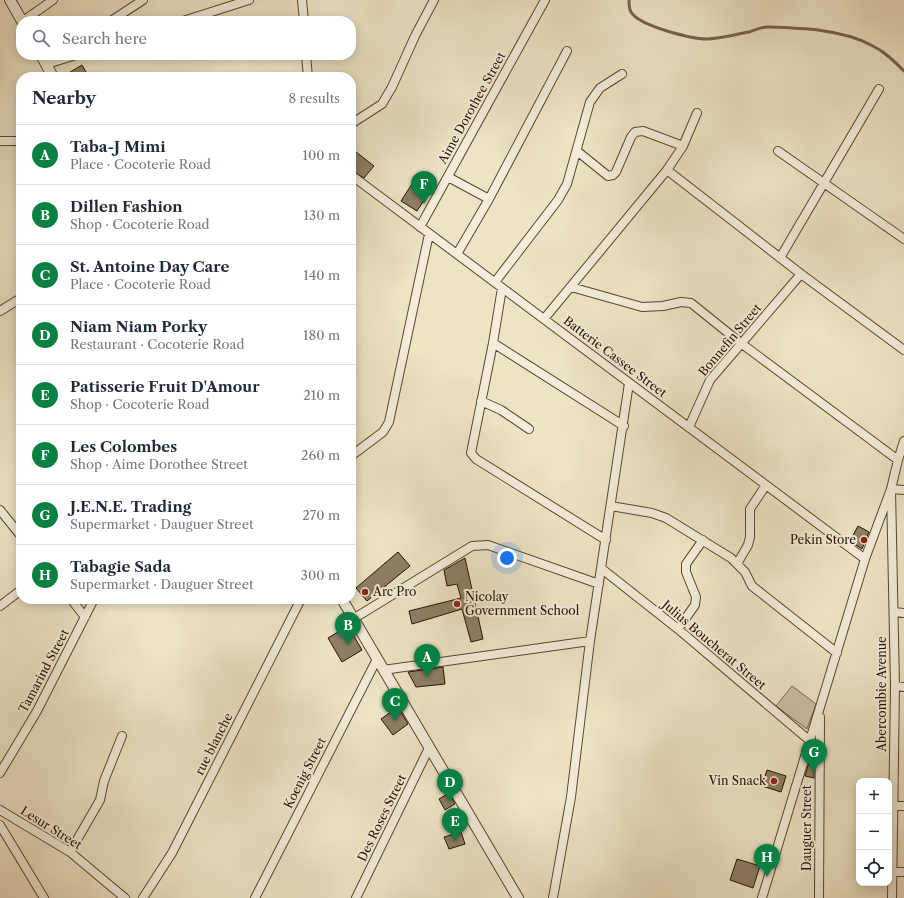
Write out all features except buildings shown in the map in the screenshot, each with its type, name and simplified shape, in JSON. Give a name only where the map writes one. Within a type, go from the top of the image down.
[{"type":"street","points":[[10,0],[19,16]]},
{"type":"street","points":[[29,16],[53,0]]},
{"type":"street","points":[[119,16],[143,0]]},
{"type":"street","points":[[199,16],[249,0]]},
{"type":"street","points":[[302,0],[304,16]]},
{"type":"street","points":[[356,121],[382,104],[392,87],[415,36],[434,0]]},
{"type":"street","name":"Aime Dorothee Street","points":[[420,226],[545,0]]},
{"type":"street","points":[[457,254],[489,199],[566,51]]},
{"type":"street","points":[[45,60],[50,72]]},
{"type":"street","points":[[47,64],[57,60]]},
{"type":"street","points":[[306,60],[308,72]]},
{"type":"street","points":[[495,282],[558,200],[567,184],[590,102],[600,88],[622,74]]},
{"type":"street","points":[[780,258],[879,89]]},
{"type":"street","points":[[544,319],[667,170],[683,146],[697,113]]},
{"type":"street","points":[[577,151],[608,176],[613,175],[616,172],[631,137],[635,132],[643,131],[683,146]]},
{"type":"street","points":[[0,141],[16,141]]},
{"type":"street","points":[[778,151],[904,239]]},
{"type":"street","points":[[667,170],[801,274],[904,350]]},
{"type":"street","points":[[448,177],[489,199]]},
{"type":"street","name":"Batterie Cassee Street","points":[[356,179],[865,559]]},
{"type":"street","points":[[356,452],[383,432],[389,422],[429,234]]},
{"type":"street","name":"Bonnefin Street","points":[[689,427],[710,380],[801,274]]},
{"type":"street","points":[[571,287],[642,307],[663,306],[681,302],[691,303],[742,344],[898,460]]},
{"type":"street","points":[[502,288],[493,343],[471,453],[473,456],[606,540]]},
{"type":"street","points":[[0,312],[16,301]]},
{"type":"street","points":[[493,343],[624,426]]},
{"type":"street","points":[[553,898],[571,797],[590,641],[624,426],[629,383]]},
{"type":"street","points":[[481,401],[501,410],[529,429]]},
{"type":"street","points":[[762,898],[865,559],[891,489],[904,441]]},
{"type":"street","points":[[737,564],[748,545],[750,537],[750,509],[766,485]]},
{"type":"street","points":[[891,489],[904,490]]},
{"type":"street","name":"Abercombie Avenue","points":[[891,489],[895,686],[892,872]]},
{"type":"street","points":[[611,506],[652,513],[666,518],[731,558],[745,572],[752,586],[837,653]]},
{"type":"street","points":[[0,510],[16,530]]},
{"type":"street","points":[[678,630],[695,605],[696,597],[686,572],[686,564],[703,540]]},
{"type":"street","points":[[353,619],[472,546],[488,545],[599,584]]},
{"type":"street","name":"Julius Boucherat Street","points":[[602,569],[678,630],[809,740]]},
{"type":"street","points":[[0,606],[16,594]]},
{"type":"street","points":[[75,604],[85,617]]},
{"type":"street","name":"Tamarind Street","points":[[0,773],[37,711],[92,604]]},
{"type":"street","name":"rue blanche","points":[[143,898],[172,853],[298,604]]},
{"type":"street","points":[[345,604],[518,898]]},
{"type":"street","points":[[894,612],[904,613]]},
{"type":"street","points":[[384,670],[590,641]]},
{"type":"street","name":"Koenig Street","points":[[255,898],[376,659]]},
{"type":"street","points":[[895,686],[904,687]]},
{"type":"street","name":"Dauguer Street","points":[[819,898],[820,711]]},
{"type":"street","points":[[70,852],[100,800],[104,781],[122,736]]},
{"type":"street","name":"Des Roses Street","points":[[356,898],[430,748]]},
{"type":"street","points":[[893,806],[904,806]]},
{"type":"street","name":"Lesur Street","points":[[0,810],[70,852],[124,898]]},
{"type":"street","points":[[0,826],[44,898]]},
{"type":"street","points":[[892,872],[904,872]]},
{"type":"street","name":"Abercombie Avenue","points":[[892,886],[892,898]]},
{"type":"shaded area","points":[[792,686],[816,704],[807,729],[776,706]]},
{"type":"waterway","points":[[629,0],[630,11],[636,17],[666,31],[690,37],[712,39],[767,27],[820,30],[847,36],[876,47],[889,56],[904,71]]},
{"type":"place","name":"Les Colombes","points":[[424,204]]},
{"type":"place","name":"Pekin Store","points":[[864,540]]},
{"type":"place","name":"Arc Pro","points":[[365,592]]},
{"type":"place","name":"Nicolay Government School","points":[[457,604]]},
{"type":"place","name":"Dillen Fashion","points":[[348,645]]},
{"type":"place","name":"Taba-J Mimi","points":[[427,677]]},
{"type":"place","name":"St. Antoine Day Care","points":[[395,721]]},
{"type":"place","name":"J.E.N.E. Trading","points":[[814,772]]},
{"type":"place","name":"Vin Snack","points":[[774,781]]},
{"type":"place","name":"Niam Niam Porky","points":[[450,802]]},
{"type":"place","name":"Patisserie Fruit D'Amour","points":[[455,841]]},
{"type":"place","name":"Tabagie Sada","points":[[767,877]]}]
